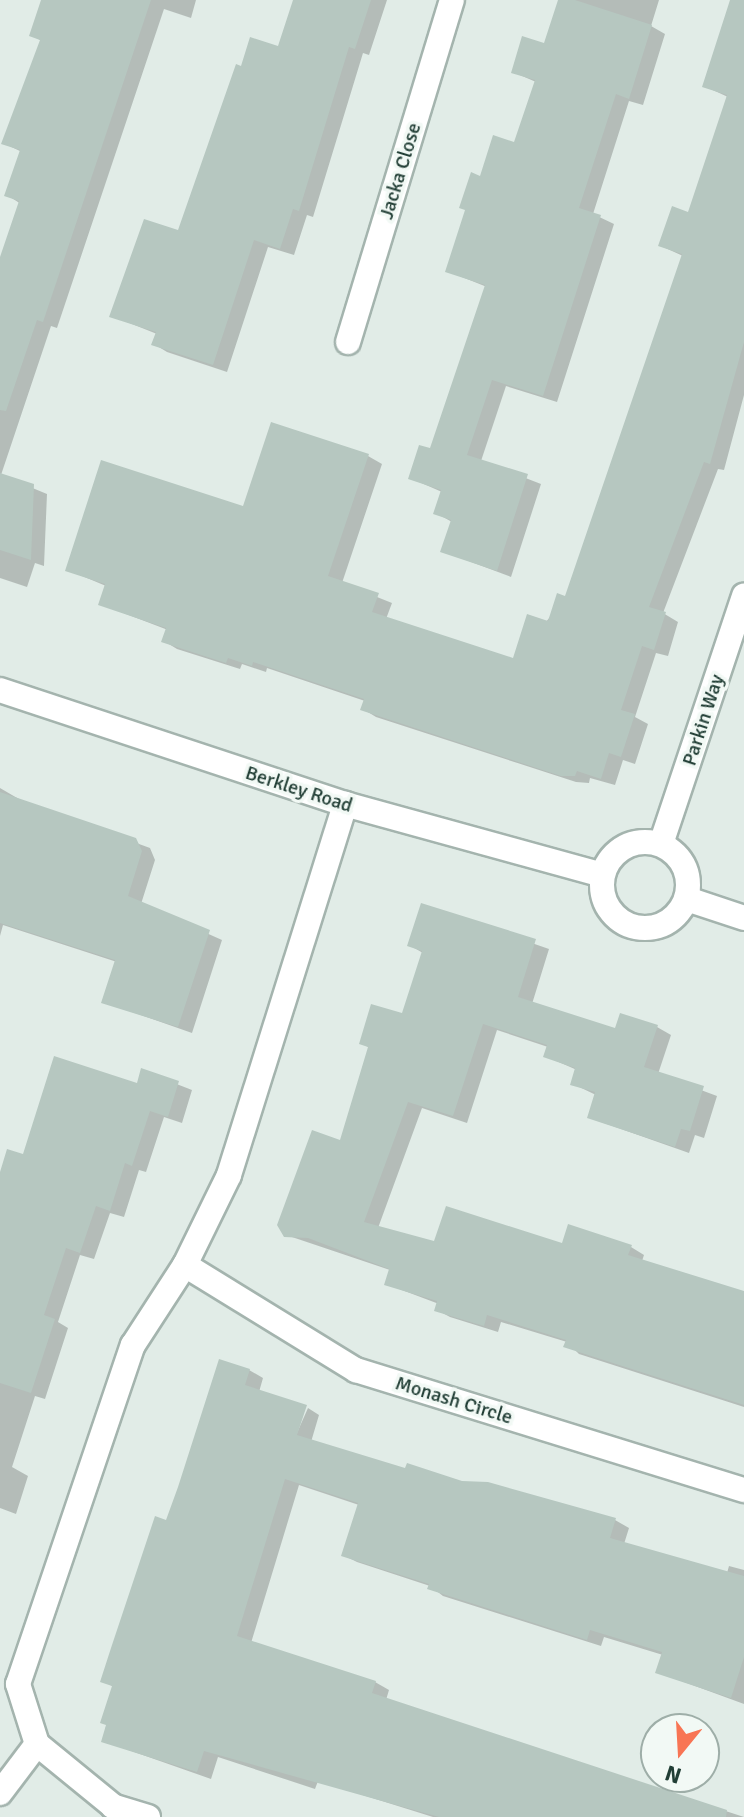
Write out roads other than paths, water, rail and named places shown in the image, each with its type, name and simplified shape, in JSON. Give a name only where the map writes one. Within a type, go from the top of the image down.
[{"type":"street","name":"Jacka Close","points":[[348,342],[452,0]]},
{"type":"street","name":"Parkin Way","points":[[661,844],[744,596]]},
{"type":"street","name":"Berkley Road","points":[[0,690],[345,804],[602,875]]},
{"type":"street","points":[[148,1817],[113,1806],[37,1744],[18,1684],[133,1345],[185,1265],[229,1175],[345,804]]},
{"type":"street","points":[[661,844],[685,866],[687,899],[666,924],[633,927],[608,907],[602,875],[624,846],[661,844]]},
{"type":"street","points":[[687,899],[744,918]]},
{"type":"street","name":"Monash Circle","points":[[185,1265],[356,1370],[744,1490]]},
{"type":"street","points":[[0,1793],[37,1744]]}]
